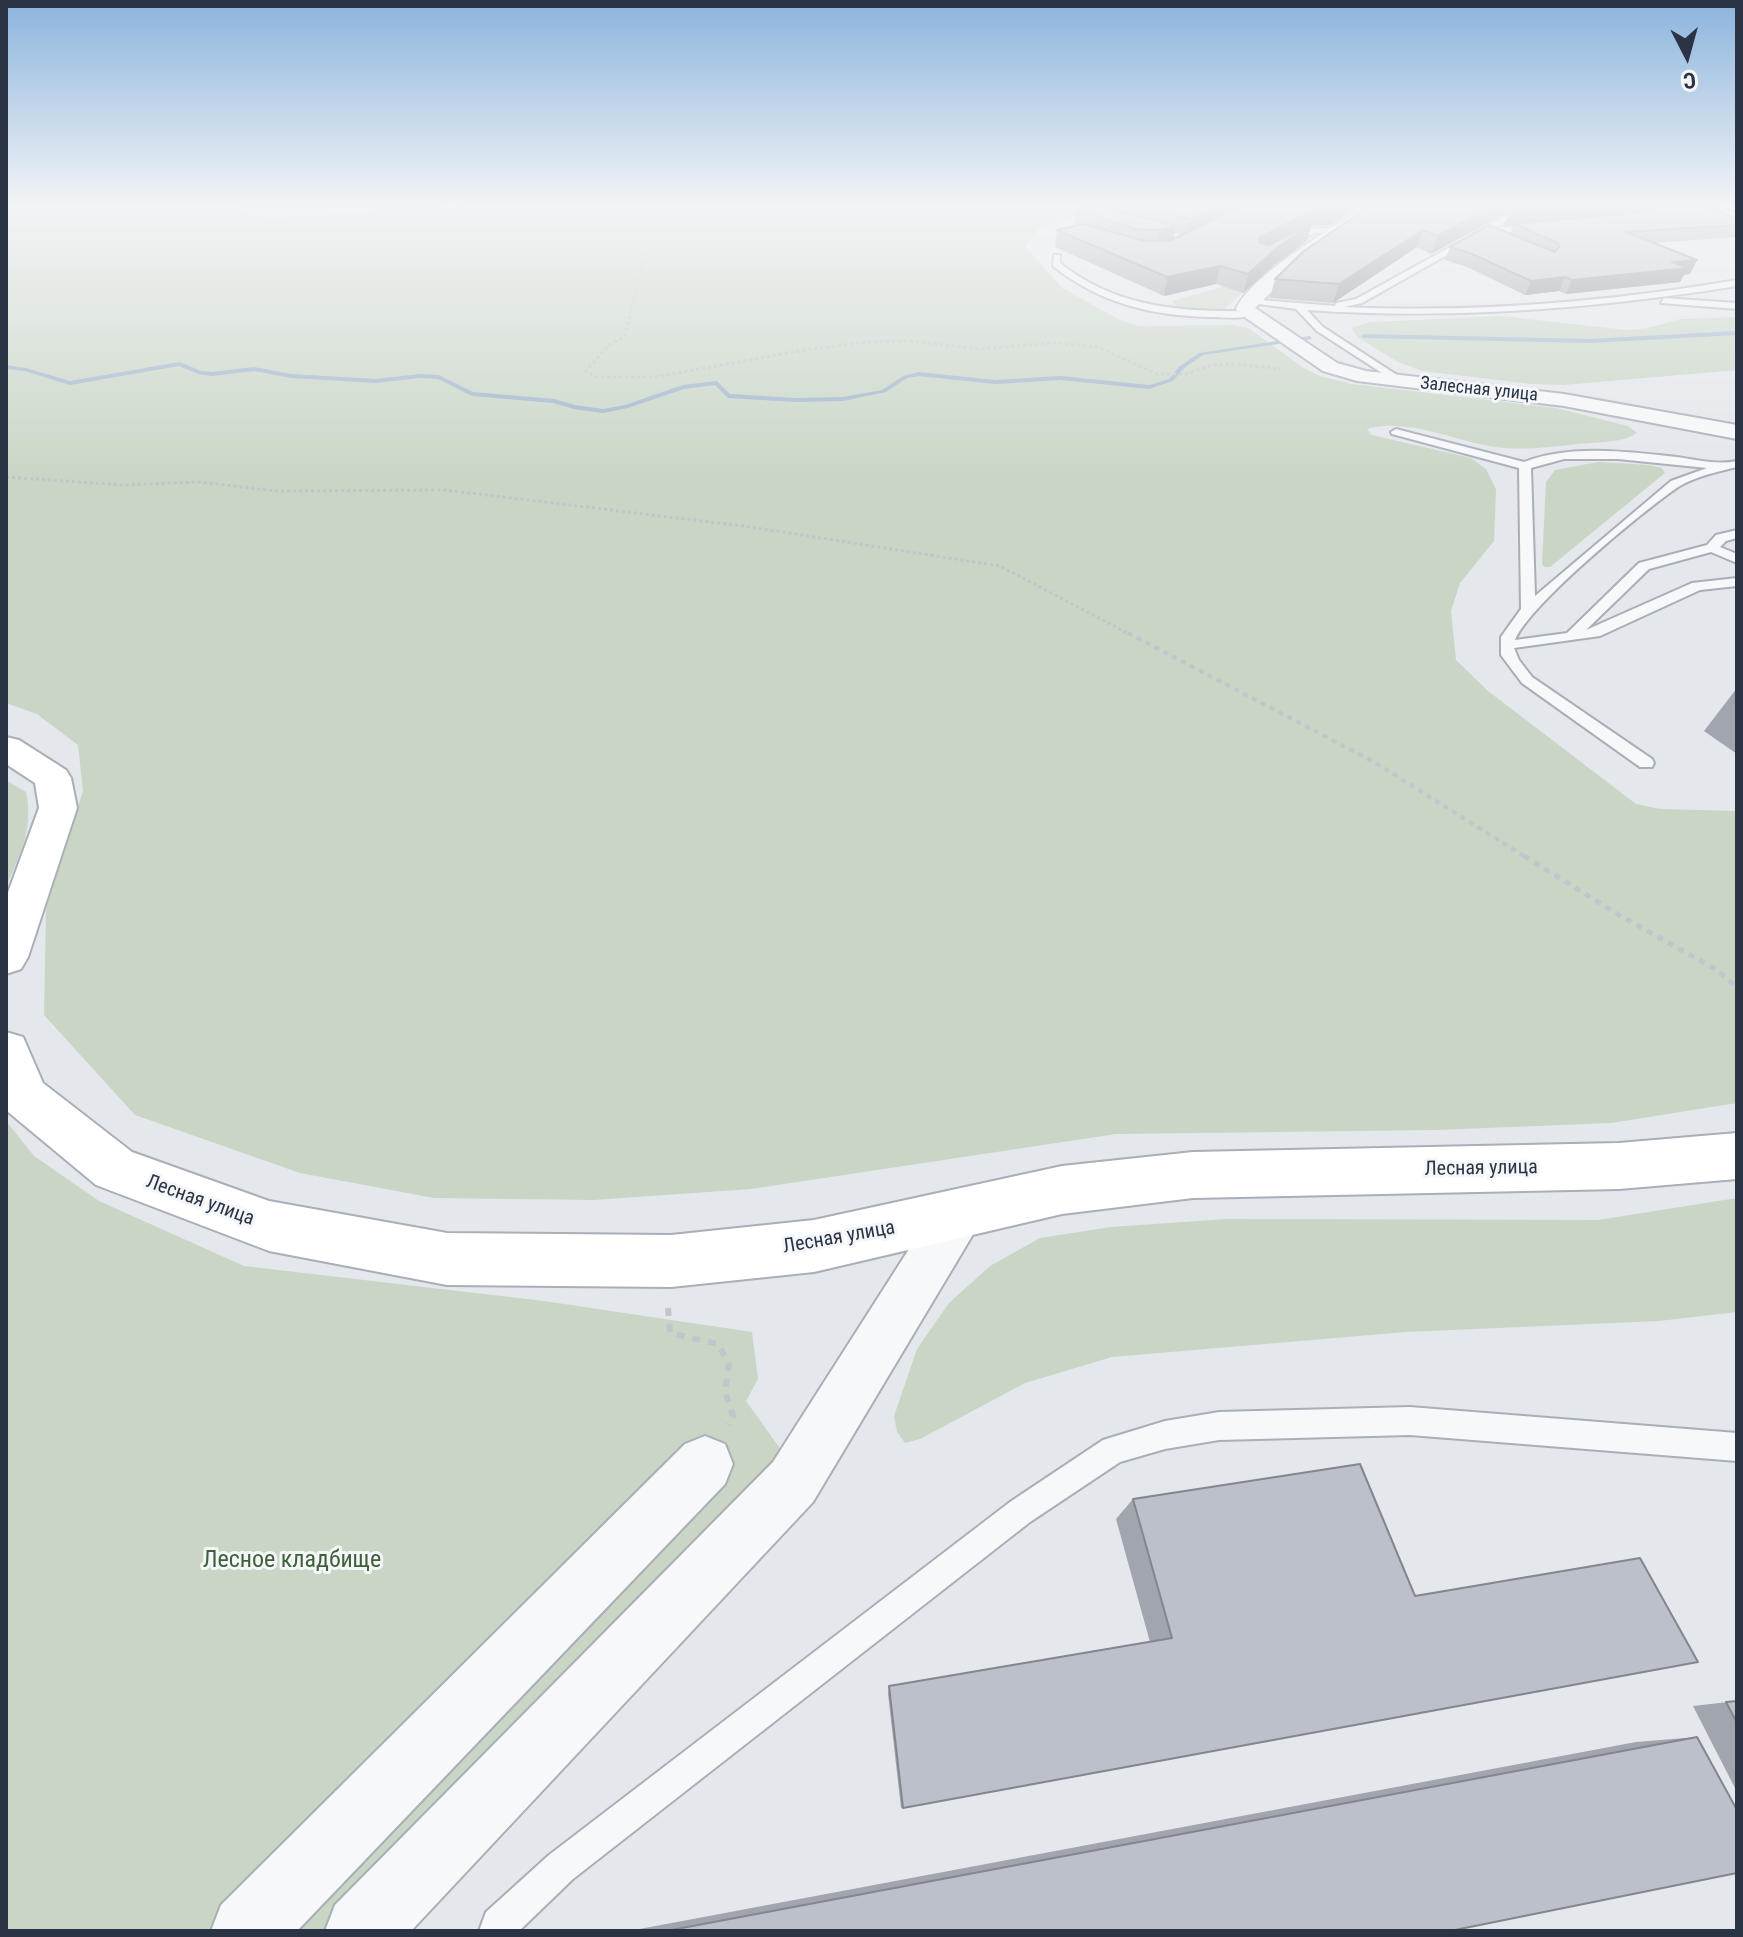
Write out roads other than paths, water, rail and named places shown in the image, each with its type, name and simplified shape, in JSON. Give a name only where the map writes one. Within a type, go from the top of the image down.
[{"type":"main road","points":[[6,748],[53,778],[58,808],[6,957]]},
{"type":"main road","name":"Лесная улица","points":[[6,1051],[24,1096],[114,1169],[269,1226],[447,1259],[671,1261],[814,1246],[1062,1190],[1193,1175],[1619,1166],[1737,1156]]},
{"type":"street","points":[[1249,308],[1258,295]]},
{"type":"street","name":"Залесная улица","points":[[1249,308],[1288,341],[1339,369],[1399,381],[1564,400],[1737,432]]},
{"type":"street","points":[[361,1931],[793,1482],[958,1215]]},
{"type":"street","points":[[247,1931],[705,1464]]},
{"type":"lane","points":[[1114,295],[1139,307],[1189,314],[1299,307],[1401,313],[1574,304],[1648,295]]},
{"type":"lane","points":[[1299,307],[1359,301],[1370,295]]},
{"type":"lane","points":[[1574,304],[1569,298],[1576,295]]},
{"type":"lane","points":[[1637,297],[1737,306]]},
{"type":"lane","points":[[1299,307],[1320,329],[1399,381]]},
{"type":"lane","points":[[1396,432],[1525,466],[1547,456],[1590,455],[1733,465]]},
{"type":"lane","points":[[1646,763],[1527,680],[1512,662],[1506,645],[1508,635],[1528,609],[1675,484],[1699,473],[1733,465]]},
{"type":"lane","points":[[1525,466],[1528,609]]},
{"type":"lane","points":[[1571,637],[1644,566],[1712,548],[1721,538],[1737,534]]},
{"type":"lane","points":[[1712,548],[1737,559]]},
{"type":"lane","points":[[1506,645],[1595,633],[1697,586],[1737,582]]},
{"type":"lane","points":[[497,1931],[499,1925],[561,1867],[1020,1512],[1113,1450],[1165,1435],[1219,1426],[1410,1421],[1737,1447]]},
{"type":"waterway","points":[[1364,336],[1590,341],[1737,333]]},
{"type":"waterway","points":[[6,367],[24,369],[70,383],[180,364],[200,373],[212,374],[254,369],[291,376],[376,381],[439,377],[472,394],[554,401],[603,411],[626,407],[683,387],[717,383],[728,396],[843,399],[884,391],[905,377],[919,374],[995,382],[1061,378],[1149,387],[1171,380],[1182,367],[1201,354],[1310,338]]},
{"type":"park label","name":"Лесное кладбище","points":[[292,1561]]}]
